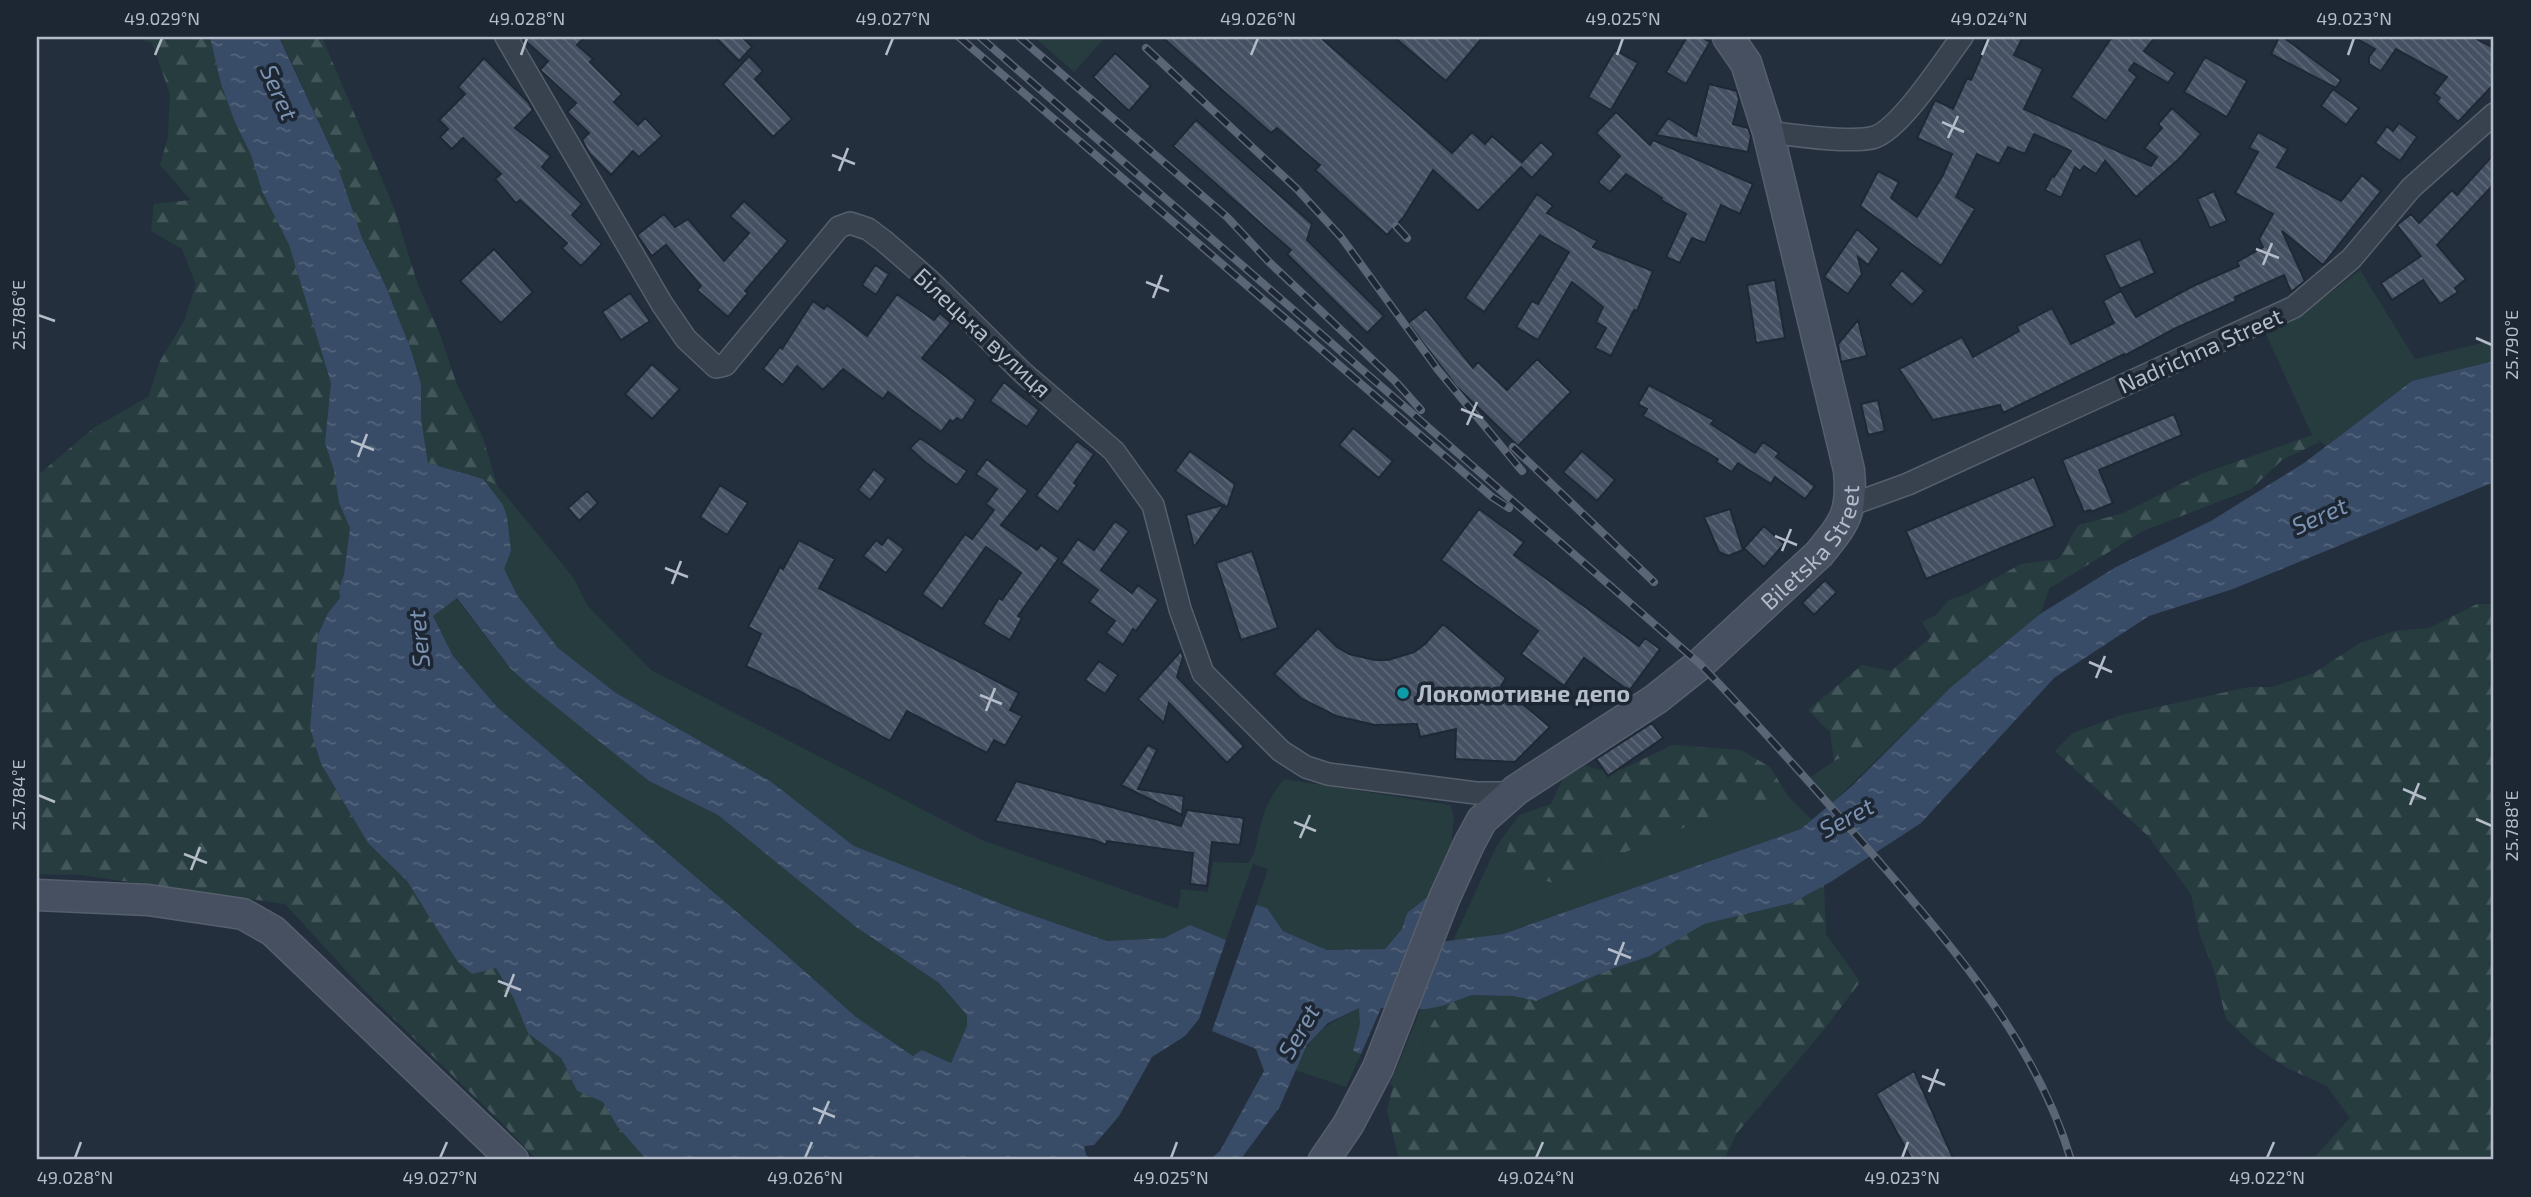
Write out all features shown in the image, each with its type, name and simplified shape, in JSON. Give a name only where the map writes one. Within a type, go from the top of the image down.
[{"type":"street","name":"Білецька вулиця","points":[[506,37],[662,304],[686,339],[716,367],[725,365],[839,227],[850,223],[867,229],[928,279],[1023,372],[1114,451],[1153,505],[1180,610],[1203,673],[1281,751],[1306,767],[1328,774],[1476,793],[1512,793]]},
{"type":"street","name":"Biletska Street","points":[[1324,1160],[1348,1125],[1378,1068],[1444,898],[1482,820],[1512,793],[1656,699],[1700,664],[1804,568],[1831,538],[1850,505],[1849,470],[1768,132],[1746,63],[1728,37]]},
{"type":"street","points":[[1768,132],[1867,139],[1885,132],[1899,119],[1962,37]]},
{"type":"street","name":"Nadrichna Street","points":[[1850,505],[1908,484],[2294,307],[2351,260],[2411,188],[2494,114]]},
{"type":"street","points":[[37,895],[148,900],[243,914],[273,931],[513,1160]]},
{"type":"green space","points":[[142,37],[210,37],[221,84],[234,120],[251,155],[262,191],[289,245],[331,383],[325,443],[335,470],[339,503],[350,528],[344,574],[339,589],[340,598],[328,613],[318,635],[310,728],[321,764],[368,843],[407,881],[457,961],[496,968],[514,999],[528,1033],[562,1059],[577,1091],[603,1102],[617,1126],[645,1158],[652,1160],[537,1160],[364,990],[285,904],[81,875],[37,874],[37,476],[95,427],[148,397],[160,361],[184,321],[196,285],[182,249],[151,231],[154,204],[191,200],[160,165],[168,137],[170,94],[152,43]]},
{"type":"green space","points":[[280,37],[322,37],[394,208],[417,282],[441,337],[456,382],[483,438],[497,485],[428,463],[421,419],[421,384],[410,347],[386,287],[362,238],[333,153]]},
{"type":"green space","points":[[1034,37],[1099,37],[1103,40],[1074,72]]},
{"type":"green space","points":[[2360,270],[2415,359],[2494,340],[2494,361],[2412,381],[2326,446],[2312,435],[2265,332],[2321,300]]},
{"type":"green space","points":[[2312,435],[2320,442],[2282,460],[2251,489],[2143,531],[2050,588],[1985,655],[1950,685],[1912,708],[1865,748],[1834,761],[1830,732],[1808,710],[1862,665],[1891,671],[1931,637],[1922,622],[1936,615],[1949,600],[1967,594],[2021,564],[2059,559],[2078,525],[2121,514],[2201,474]]},
{"type":"green space","points":[[483,479],[497,485],[573,577],[587,605],[651,670],[982,840],[1178,909],[1181,889],[1208,892],[1213,862],[1248,863],[1255,851],[1265,810],[1284,779],[1450,805],[1454,817],[1451,847],[1441,876],[1430,895],[1407,913],[1402,929],[1385,949],[1327,950],[1283,931],[1267,908],[1256,905],[1268,869],[1253,864],[1226,940],[1190,925],[1164,938],[1107,941],[1017,910],[854,846],[770,781],[616,693],[558,648],[517,595],[503,569],[511,551]]},
{"type":"green space","points":[[2050,588],[2040,614],[1950,688],[1828,807],[1803,782],[1834,761],[1865,748],[1912,708],[1950,685],[1985,655]]},
{"type":"green space","points":[[456,598],[511,669],[649,781],[718,815],[856,927],[939,983],[967,1015],[967,1026],[951,1063],[931,1054],[913,1056],[856,1017],[498,708],[453,656],[433,616]]},
{"type":"green space","points":[[2477,604],[2494,604],[2494,1160],[2312,1160],[2350,1118],[2327,1086],[2287,1068],[2257,1048],[2226,1019],[2214,970],[2200,936],[2191,894],[2147,835],[2055,751],[2073,733],[2121,715],[2249,687],[2272,687],[2314,673],[2360,643],[2395,631],[2429,628]]},
{"type":"green space","points":[[1673,745],[1741,750],[1770,767],[1788,796],[1730,808],[1553,883],[1532,877],[1506,853],[1519,815],[1551,804],[1571,761],[1599,770],[1622,769]]},
{"type":"green space","points":[[1788,796],[1812,820],[1801,829],[1503,934],[1453,941],[1496,847],[1519,815],[1506,853],[1553,883],[1730,808]]},
{"type":"green space","points":[[1824,885],[1826,934],[1860,982],[1737,1133],[1724,1160],[1399,1160],[1387,1110],[1393,1087],[1413,1085],[1428,1095],[1423,1040],[1442,1006],[1472,995],[1513,996],[1537,1001],[1611,969],[1650,956],[1704,924],[1792,903]]},
{"type":"green space","points":[[1442,1006],[1423,1040],[1428,1096],[1413,1085],[1393,1087],[1390,1084],[1421,1008]]},
{"type":"green space","points":[[1359,1008],[1361,1024],[1353,1050],[1361,1054],[1346,1087],[1295,1070],[1307,1047],[1320,1032]]},
{"type":"water","name":"Seret","points":[[210,37],[279,37],[333,153],[362,238],[386,287],[410,347],[421,384],[421,419],[428,463],[483,479],[503,505],[511,551],[504,569],[517,595],[558,648],[616,693],[770,781],[854,846],[1017,910],[1107,941],[1164,938],[1190,925],[1226,940],[1199,1019],[1185,1036],[1152,1057],[1119,1116],[1094,1145],[1084,1146],[1086,1155],[1092,1160],[645,1158],[617,1126],[603,1102],[577,1091],[562,1059],[528,1033],[514,999],[496,968],[472,974],[457,961],[407,881],[368,843],[321,764],[310,728],[318,635],[328,613],[340,598],[339,589],[344,574],[350,528],[339,503],[334,470],[325,443],[331,383],[289,245],[262,191],[251,155],[221,84]],"holes":[[[457,598],[511,669],[649,781],[718,815],[856,927],[939,983],[967,1015],[967,1026],[951,1063],[922,1050],[913,1056],[856,1017],[498,708],[453,656],[433,616]]]},
{"type":"water","name":"Seret","points":[[2494,361],[2494,482],[2233,589],[2149,616],[2054,678],[1921,823],[1832,881],[1792,903],[1704,924],[1650,956],[1611,969],[1536,1001],[1513,996],[1472,995],[1426,1009],[1381,1008],[1361,1054],[1353,1051],[1360,1024],[1359,1008],[1328,1023],[1307,1045],[1279,1108],[1240,1160],[1209,1160],[1220,1151],[1264,1071],[1256,1049],[1212,1031],[1256,905],[1267,908],[1283,931],[1327,950],[1385,949],[1402,929],[1407,913],[1430,895],[1408,946],[1503,934],[1801,829],[1852,786],[1950,688],[2040,614],[2116,567],[2211,521],[2304,463],[2412,381]]},
{"type":"building","points":[[521,37],[585,37],[577,45],[593,59],[590,62],[622,94],[614,102],[638,125],[645,118],[662,136],[639,157],[633,151],[611,175],[589,153],[582,140],[589,133],[567,112],[576,103],[540,70],[548,61]]},
{"type":"building","points":[[715,37],[742,37],[752,47],[739,61]]},
{"type":"building","points":[[1162,37],[1320,37],[1452,153],[1472,132],[1485,144],[1492,136],[1522,162],[1541,142],[1554,154],[1532,178],[1521,167],[1478,211],[1433,170],[1403,218],[1387,235],[1315,170],[1320,165],[1277,128],[1271,133]]},
{"type":"building","points":[[1394,37],[1483,37],[1446,81]]},
{"type":"building","points":[[1687,37],[1701,37],[1710,42],[1686,84],[1666,72]]},
{"type":"building","points":[[1988,37],[2023,37],[2014,55],[2043,69],[2024,109],[2151,166],[2157,157],[2144,148],[2162,128],[2158,124],[2172,108],[2201,134],[2179,159],[2136,197],[2105,161],[2096,174],[2084,166],[2080,171],[2075,167],[2061,198],[2045,190],[2071,151],[2034,134],[2025,154],[2008,147],[1999,164],[1977,154],[1956,197],[1975,209],[1941,266],[1860,206],[1878,171],[1899,182],[1891,198],[1917,217],[1943,175],[1952,154],[1917,138],[1935,100],[1953,109],[1967,78],[1971,80]]},
{"type":"building","points":[[2112,37],[2155,37],[2144,51],[2175,73],[2168,83],[2134,63],[2129,70],[2137,77],[2106,121],[2071,97]]},
{"type":"building","points":[[2279,37],[2283,37],[2341,80],[2336,88],[2271,54]]},
{"type":"building","points":[[2354,37],[2473,37],[2494,48],[2494,84],[2458,122],[2437,102],[2440,98],[2434,93],[2447,77],[2396,49],[2381,71],[2369,64],[2369,57],[2375,49]]},
{"type":"building","points":[[1615,50],[1638,63],[1611,110],[1588,97]]},
{"type":"building","points":[[1115,53],[1151,86],[1129,111],[1093,77]]},
{"type":"building","points":[[749,56],[763,71],[755,79],[792,119],[773,137],[723,84]]},
{"type":"building","points":[[2205,57],[2247,81],[2227,117],[2184,92]]},
{"type":"building","points":[[484,58],[528,102],[533,110],[515,128],[551,156],[542,167],[582,204],[572,215],[602,244],[581,266],[562,248],[567,243],[520,200],[516,203],[495,179],[501,174],[463,138],[452,149],[440,137],[448,129],[439,120],[465,94],[458,87]]},
{"type":"building","points":[[1709,84],[1737,91],[1739,100],[1733,124],[1748,128],[1751,136],[1748,152],[1656,135],[1668,118],[1696,136]]},
{"type":"building","points":[[2333,89],[2359,108],[2346,125],[2321,106]]},
{"type":"building","points":[[1616,112],[1650,145],[1653,140],[1753,184],[1740,214],[1721,205],[1705,243],[1692,238],[1680,263],[1666,257],[1686,214],[1661,200],[1662,198],[1626,174],[1610,192],[1598,182],[1620,156],[1596,133]]},
{"type":"building","points":[[1196,120],[1312,224],[1307,240],[1384,316],[1367,333],[1287,254],[1291,250],[1173,146]]},
{"type":"building","points":[[2399,123],[2417,137],[2400,161],[2375,143],[2387,126],[2393,131]]},
{"type":"building","points":[[2258,132],[2288,149],[2277,167],[2341,201],[2362,175],[2381,191],[2323,265],[2282,231],[2305,281],[2291,292],[2284,275],[2235,297],[2236,301],[2003,413],[2000,405],[1933,420],[1899,369],[1962,337],[1973,357],[2019,331],[2017,326],[2052,308],[2071,344],[2114,323],[2103,301],[2121,291],[2136,317],[2193,286],[2239,266],[2237,262],[2263,247],[2259,239],[2273,214],[2235,193],[2258,152],[2249,148]]},
{"type":"building","points":[[2494,154],[2494,184],[2437,245],[2466,279],[2455,288],[2458,292],[2440,304],[2423,280],[2392,300],[2381,283],[2421,256],[2397,225],[2411,214],[2419,223],[2452,190],[2457,195]]},
{"type":"building","points":[[2214,191],[2227,221],[2210,228],[2197,199]]},
{"type":"building","points":[[1537,194],[1553,206],[1547,213],[1597,241],[1593,247],[1653,271],[1637,311],[1634,310],[1611,356],[1595,348],[1606,328],[1596,322],[1603,307],[1572,282],[1538,340],[1516,327],[1532,301],[1538,304],[1569,252],[1540,235],[1484,312],[1465,298]]},
{"type":"building","points":[[744,201],[788,241],[745,291],[748,293],[728,317],[697,290],[701,286],[666,245],[652,256],[637,235],[664,214],[675,227],[688,219],[724,261],[749,233],[730,216]]},
{"type":"building","points":[[1857,229],[1879,249],[1868,265],[1858,257],[1862,274],[1848,294],[1824,277]]},
{"type":"building","points":[[2140,239],[2155,273],[2120,289],[2104,255]]},
{"type":"building","points":[[494,249],[533,292],[501,323],[460,281]]},
{"type":"building","points":[[875,265],[889,274],[876,295],[862,285]]},
{"type":"building","points":[[1902,270],[1925,291],[1912,305],[1890,285]]},
{"type":"building","points":[[1775,280],[1785,338],[1756,343],[1747,285]]},
{"type":"building","points":[[630,293],[650,321],[621,340],[602,312]]},
{"type":"building","points":[[897,294],[934,320],[940,313],[951,323],[922,358],[976,400],[962,421],[957,418],[953,422],[950,420],[941,432],[888,392],[883,399],[843,369],[823,390],[797,366],[783,385],[763,369],[780,347],[782,349],[813,301],[824,309],[827,305],[867,336]]},
{"type":"building","points":[[1426,309],[1473,368],[1478,362],[1507,390],[1537,359],[1571,392],[1518,446],[1456,386],[1408,323]]},
{"type":"building","points":[[1858,320],[1867,356],[1841,362],[1838,344]]},
{"type":"building","points":[[652,364],[680,389],[652,419],[625,394]]},
{"type":"building","points":[[1004,382],[1039,410],[1027,427],[990,401]]},
{"type":"building","points":[[1649,385],[1714,420],[1711,424],[1755,453],[1763,442],[1779,453],[1776,457],[1815,486],[1805,499],[1775,477],[1771,484],[1738,463],[1732,472],[1716,462],[1718,459],[1643,416],[1647,409],[1638,404]]},
{"type":"building","points":[[1878,400],[1885,431],[1868,435],[1861,404]]},
{"type":"building","points":[[2174,414],[2182,435],[2099,470],[2113,503],[2084,512],[2062,460]]},
{"type":"building","points":[[1353,428],[1393,461],[1379,478],[1339,445]]},
{"type":"building","points":[[920,438],[967,471],[957,485],[910,448]]},
{"type":"building","points":[[1077,441],[1094,454],[1058,512],[1036,496]]},
{"type":"building","points":[[1190,451],[1235,484],[1227,508],[1224,505],[1194,547],[1186,515],[1223,505],[1175,471]]},
{"type":"building","points":[[1582,451],[1615,480],[1597,501],[1563,472]]},
{"type":"building","points":[[987,459],[1028,491],[1001,525],[1037,550],[1041,545],[1059,558],[1018,616],[1022,618],[1010,640],[983,624],[999,598],[1002,600],[1021,573],[986,547],[942,609],[922,594],[965,534],[972,539],[994,510],[986,504],[997,489],[976,474]]},
{"type":"building","points":[[874,469],[886,479],[870,500],[858,490]]},
{"type":"building","points":[[2034,477],[2055,526],[1926,579],[1906,531]]},
{"type":"building","points":[[720,485],[748,503],[727,535],[700,517]]},
{"type":"building","points":[[587,491],[598,503],[579,521],[568,508]]},
{"type":"building","points":[[1479,509],[1524,542],[1514,555],[1639,646],[1645,638],[1660,649],[1629,691],[1584,658],[1564,686],[1521,654],[1538,631],[1441,560]]},
{"type":"building","points":[[1730,509],[1743,550],[1728,556],[1719,552],[1704,517]]},
{"type":"building","points":[[1115,521],[1129,531],[1101,570],[1132,593],[1138,585],[1158,600],[1123,645],[1106,633],[1115,621],[1089,602],[1098,590],[1061,563],[1078,539],[1094,550]]},
{"type":"building","points":[[1764,526],[1784,544],[1764,567],[1744,548]]},
{"type":"building","points":[[888,537],[904,549],[886,573],[863,556],[876,540],[882,545]]},
{"type":"building","points":[[799,540],[835,559],[819,588],[1019,693],[1010,710],[1022,716],[1005,746],[994,740],[987,753],[907,711],[890,741],[797,690],[746,666],[761,634],[748,627],[780,567],[783,569]]},
{"type":"building","points":[[1252,551],[1278,628],[1241,640],[1216,563]]},
{"type":"building","points":[[1825,580],[1837,592],[1814,615],[1802,603]]},
{"type":"building","name":"Локомотивне депо","points":[[1443,624],[1506,678],[1501,686],[1550,727],[1515,762],[1455,759],[1456,729],[1420,737],[1417,724],[1375,725],[1336,716],[1302,699],[1274,674],[1318,628],[1337,647],[1349,654],[1388,660],[1414,652]]},
{"type":"building","points":[[1181,651],[1183,657],[1177,677],[1244,746],[1227,763],[1169,703],[1164,723],[1138,699]]},
{"type":"building","points":[[1099,661],[1118,675],[1105,694],[1085,680]]},
{"type":"building","points":[[1652,723],[1663,738],[1608,776],[1596,759]]},
{"type":"building","points":[[1148,745],[1157,750],[1138,789],[1184,796],[1182,815],[1121,785]]},
{"type":"building","points":[[1016,781],[1181,826],[1187,810],[1244,818],[1240,845],[1212,842],[1207,886],[1190,884],[1193,853],[1107,841],[1106,845],[1094,840],[995,821]]},
{"type":"building","points":[[1914,1071],[1954,1160],[1912,1160],[1876,1094]]},
{"type":"railway","points":[[959,37],[1492,497],[1509,508]]},
{"type":"railway","points":[[980,37],[1700,664],[1906,893],[1990,999],[2037,1076],[2056,1117],[2071,1160]]},
{"type":"railway","points":[[1019,37],[1227,217],[1269,262],[1395,381],[1421,410]]},
{"type":"railway","points":[[1146,48],[1297,189],[1341,237],[1438,370],[1522,471]]},
{"type":"railway","points":[[1396,226],[1407,238]]},
{"type":"railway","points":[[1513,447],[1654,582]]},
{"type":"place","name":"Локомотивне депо","points":[[1403,693]]}]
